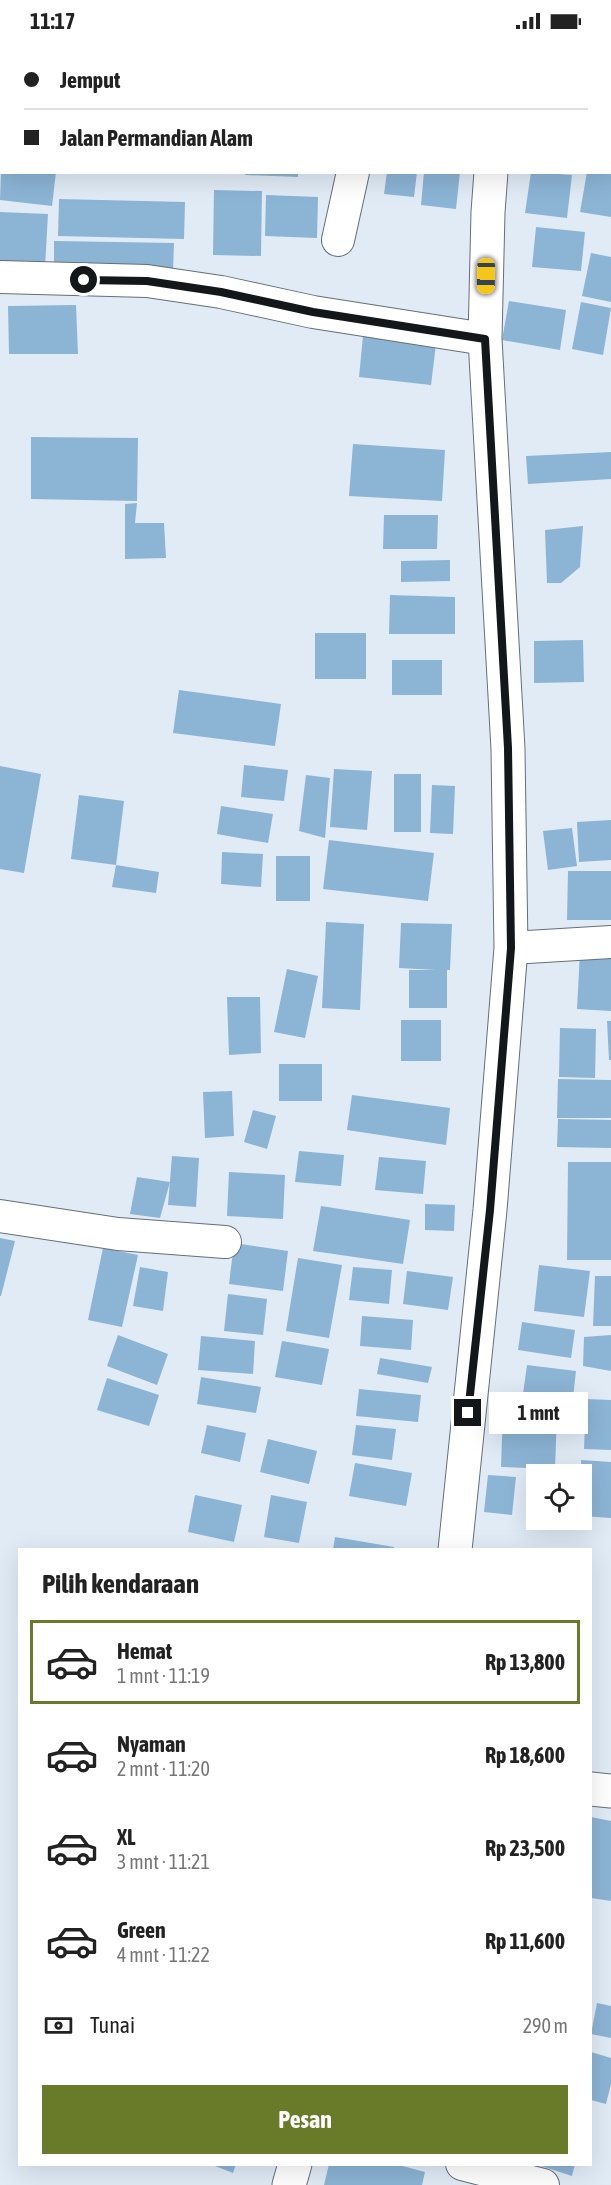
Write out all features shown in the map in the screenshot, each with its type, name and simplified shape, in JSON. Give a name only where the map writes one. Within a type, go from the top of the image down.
[{"type":"main road","points":[[455,1548],[490,1210],[511,948],[508,748],[485,339],[491,174]]},
{"type":"main road","points":[[592,1789],[611,1791]]},
{"type":"main road","points":[[289,2185],[294,2166]]},
{"type":"street","points":[[338,240],[353,174]]},
{"type":"street","points":[[0,277],[147,281],[221,292],[313,312],[485,339]]},
{"type":"street","points":[[511,948],[611,942]]},
{"type":"street","points":[[0,1216],[118,1234],[225,1242]]},
{"type":"street","points":[[470,2166],[543,2185]]},
{"type":"building","points":[[1,174],[56,174],[52,206],[0,200]]},
{"type":"building","points":[[298,174],[298,177],[245,175]]},
{"type":"building","points":[[387,174],[417,174],[414,197],[384,194]]},
{"type":"building","points":[[424,174],[460,174],[456,209],[421,205]]},
{"type":"building","points":[[531,174],[572,175],[567,218],[525,213]]},
{"type":"building","points":[[587,174],[611,174],[611,217],[580,212]]},
{"type":"building","points":[[214,190],[262,191],[261,256],[213,255]]},
{"type":"building","points":[[266,195],[318,197],[317,238],[265,236]]},
{"type":"building","points":[[59,199],[185,202],[184,239],[58,236]]},
{"type":"building","points":[[0,212],[48,214],[45,268],[0,267]]},
{"type":"building","points":[[536,227],[585,232],[581,271],[532,267]]},
{"type":"building","points":[[54,241],[174,243],[173,272],[54,269]]},
{"type":"building","points":[[591,253],[611,257],[611,302],[582,296]]},
{"type":"building","points":[[509,301],[566,310],[560,350],[502,340]]},
{"type":"building","points":[[581,302],[611,308],[603,355],[572,349]]},
{"type":"building","points":[[76,305],[78,354],[9,354],[8,306]]},
{"type":"building","points":[[363,336],[436,344],[431,385],[359,377]]},
{"type":"building","points":[[31,437],[138,438],[137,501],[31,499]]},
{"type":"building","points":[[353,444],[445,450],[442,501],[349,496]]},
{"type":"building","points":[[611,452],[611,479],[528,484],[526,456]]},
{"type":"building","points":[[137,503],[135,523],[164,523],[166,558],[125,559],[125,504]]},
{"type":"building","points":[[384,515],[438,515],[437,549],[383,549]]},
{"type":"building","points":[[583,526],[580,567],[561,583],[547,583],[545,530]]},
{"type":"building","points":[[450,560],[450,581],[401,582],[401,561]]},
{"type":"building","points":[[390,595],[455,597],[455,634],[389,634]]},
{"type":"building","points":[[315,633],[366,633],[366,679],[315,679]]},
{"type":"building","points":[[583,640],[584,682],[534,683],[534,641]]},
{"type":"building","points":[[392,660],[442,660],[442,695],[392,695]]},
{"type":"building","points":[[179,690],[281,704],[275,746],[173,733]]},
{"type":"building","points":[[244,765],[288,770],[284,801],[241,797]]},
{"type":"building","points":[[0,766],[41,774],[24,873],[0,869]]},
{"type":"building","points":[[334,769],[372,771],[367,830],[330,827]]},
{"type":"building","points":[[394,774],[421,774],[421,832],[394,832]]},
{"type":"building","points":[[306,775],[330,778],[325,838],[299,831]]},
{"type":"building","points":[[432,785],[455,786],[453,834],[430,833]]},
{"type":"building","points":[[79,795],[124,801],[116,865],[71,859]]},
{"type":"building","points":[[221,806],[273,814],[268,843],[217,834]]},
{"type":"building","points":[[611,820],[611,860],[579,862],[577,822]]},
{"type":"building","points":[[572,828],[577,866],[548,870],[543,831]]},
{"type":"building","points":[[329,840],[434,853],[428,901],[323,889]]},
{"type":"building","points":[[222,852],[263,854],[261,887],[221,884]]},
{"type":"building","points":[[276,856],[310,856],[310,901],[276,901]]},
{"type":"building","points":[[116,865],[159,872],[156,893],[112,887]]},
{"type":"building","points":[[568,871],[611,871],[611,920],[567,920]]},
{"type":"building","points":[[326,922],[364,924],[360,1010],[322,1008]]},
{"type":"building","points":[[401,923],[452,924],[450,970],[447,970],[447,1008],[409,1008],[409,970],[436,970],[399,968]]},
{"type":"building","points":[[580,952],[611,954],[611,1011],[577,1009]]},
{"type":"building","points":[[287,969],[318,976],[305,1038],[274,1032]]},
{"type":"building","points":[[227,997],[260,997],[261,1053],[229,1055]]},
{"type":"building","points":[[401,1020],[441,1020],[441,1061],[401,1061]]},
{"type":"building","points":[[607,1021],[611,1021],[611,1060],[609,1060]]},
{"type":"building","points":[[560,1028],[596,1029],[595,1078],[559,1077]]},
{"type":"building","points":[[279,1064],[322,1064],[322,1101],[279,1101]]},
{"type":"building","points":[[558,1079],[611,1080],[611,1118],[557,1118]]},
{"type":"building","points":[[232,1091],[234,1136],[205,1138],[203,1092]]},
{"type":"building","points":[[352,1095],[450,1108],[446,1145],[347,1130]]},
{"type":"building","points":[[253,1110],[276,1116],[267,1149],[244,1142]]},
{"type":"building","points":[[558,1119],[611,1120],[611,1148],[557,1147]]},
{"type":"building","points":[[299,1151],[344,1155],[341,1186],[295,1182]]},
{"type":"building","points":[[172,1156],[199,1158],[196,1207],[168,1205]]},
{"type":"building","points":[[379,1157],[426,1161],[423,1194],[375,1190]]},
{"type":"building","points":[[568,1162],[611,1162],[611,1260],[567,1260]]},
{"type":"building","points":[[229,1172],[285,1175],[283,1219],[227,1216]]},
{"type":"building","points":[[137,1177],[170,1182],[160,1218],[130,1214]]},
{"type":"building","points":[[425,1204],[455,1205],[454,1231],[425,1230]]},
{"type":"building","points":[[321,1206],[410,1220],[403,1264],[313,1251]]},
{"type":"building","points":[[0,1238],[15,1241],[1,1296],[0,1296]]},
{"type":"building","points":[[234,1243],[288,1251],[283,1291],[229,1284]]},
{"type":"building","points":[[103,1248],[138,1255],[122,1327],[88,1320]]},
{"type":"building","points":[[298,1258],[342,1265],[329,1338],[286,1331]]},
{"type":"building","points":[[539,1265],[590,1271],[584,1317],[534,1311]]},
{"type":"building","points":[[140,1267],[168,1272],[163,1311],[133,1306]]},
{"type":"building","points":[[353,1267],[392,1270],[389,1304],[349,1300]]},
{"type":"building","points":[[407,1271],[453,1277],[448,1310],[403,1304]]},
{"type":"building","points":[[595,1276],[611,1276],[611,1326],[593,1326]]},
{"type":"building","points":[[228,1294],[267,1299],[263,1335],[224,1331]]},
{"type":"building","points":[[362,1316],[413,1320],[411,1350],[360,1346]]},
{"type":"building","points":[[522,1322],[575,1330],[571,1358],[518,1350]]},
{"type":"building","points":[[118,1335],[168,1354],[157,1385],[107,1366]]},
{"type":"building","points":[[611,1335],[611,1371],[583,1366],[584,1337]]},
{"type":"building","points":[[201,1336],[255,1341],[253,1374],[198,1370]]},
{"type":"building","points":[[282,1341],[329,1349],[322,1385],[275,1377]]},
{"type":"building","points":[[380,1358],[432,1367],[428,1383],[377,1374]]},
{"type":"building","points":[[527,1365],[576,1371],[572,1407],[522,1401]]},
{"type":"building","points":[[201,1377],[261,1387],[256,1413],[197,1404]]},
{"type":"building","points":[[107,1378],[159,1395],[149,1426],[97,1410]]},
{"type":"building","points":[[359,1389],[421,1395],[418,1422],[356,1416]]},
{"type":"building","points":[[586,1399],[611,1400],[611,1450],[584,1449]]},
{"type":"building","points":[[503,1410],[557,1412],[555,1464],[526,1464],[526,1468],[501,1467]]},
{"type":"building","points":[[207,1425],[246,1433],[240,1462],[201,1453]]},
{"type":"building","points":[[356,1425],[396,1429],[392,1460],[352,1455]]},
{"type":"building","points":[[268,1439],[317,1451],[309,1484],[260,1472]]},
{"type":"building","points":[[581,1460],[611,1462],[611,1518],[592,1517],[592,1464],[581,1464]]},
{"type":"building","points":[[355,1463],[412,1473],[406,1506],[349,1496]]},
{"type":"building","points":[[488,1475],[516,1477],[512,1515],[484,1512]]},
{"type":"building","points":[[195,1495],[242,1505],[234,1542],[188,1532]]},
{"type":"building","points":[[271,1495],[307,1502],[299,1543],[264,1537]]},
{"type":"building","points":[[335,1537],[394,1547],[394,1548],[333,1548]]},
{"type":"building","points":[[592,1817],[611,1821],[611,1901],[592,1898]]},
{"type":"building","points":[[597,2003],[611,2006],[611,2038],[592,2034]]},
{"type":"building","points":[[592,2052],[611,2058],[611,2084],[606,2104],[592,2100]]},
{"type":"building","points":[[215,2166],[235,2166],[233,2173]]},
{"type":"building","points":[[329,2166],[402,2166],[425,2172],[422,2185],[324,2185]]},
{"type":"building","points":[[541,2166],[574,2166],[572,2176]]},
{"type":"route","points":[[84,280],[147,281],[221,292],[313,312],[485,339],[508,748],[511,948],[490,1210],[468,1413]]}]
